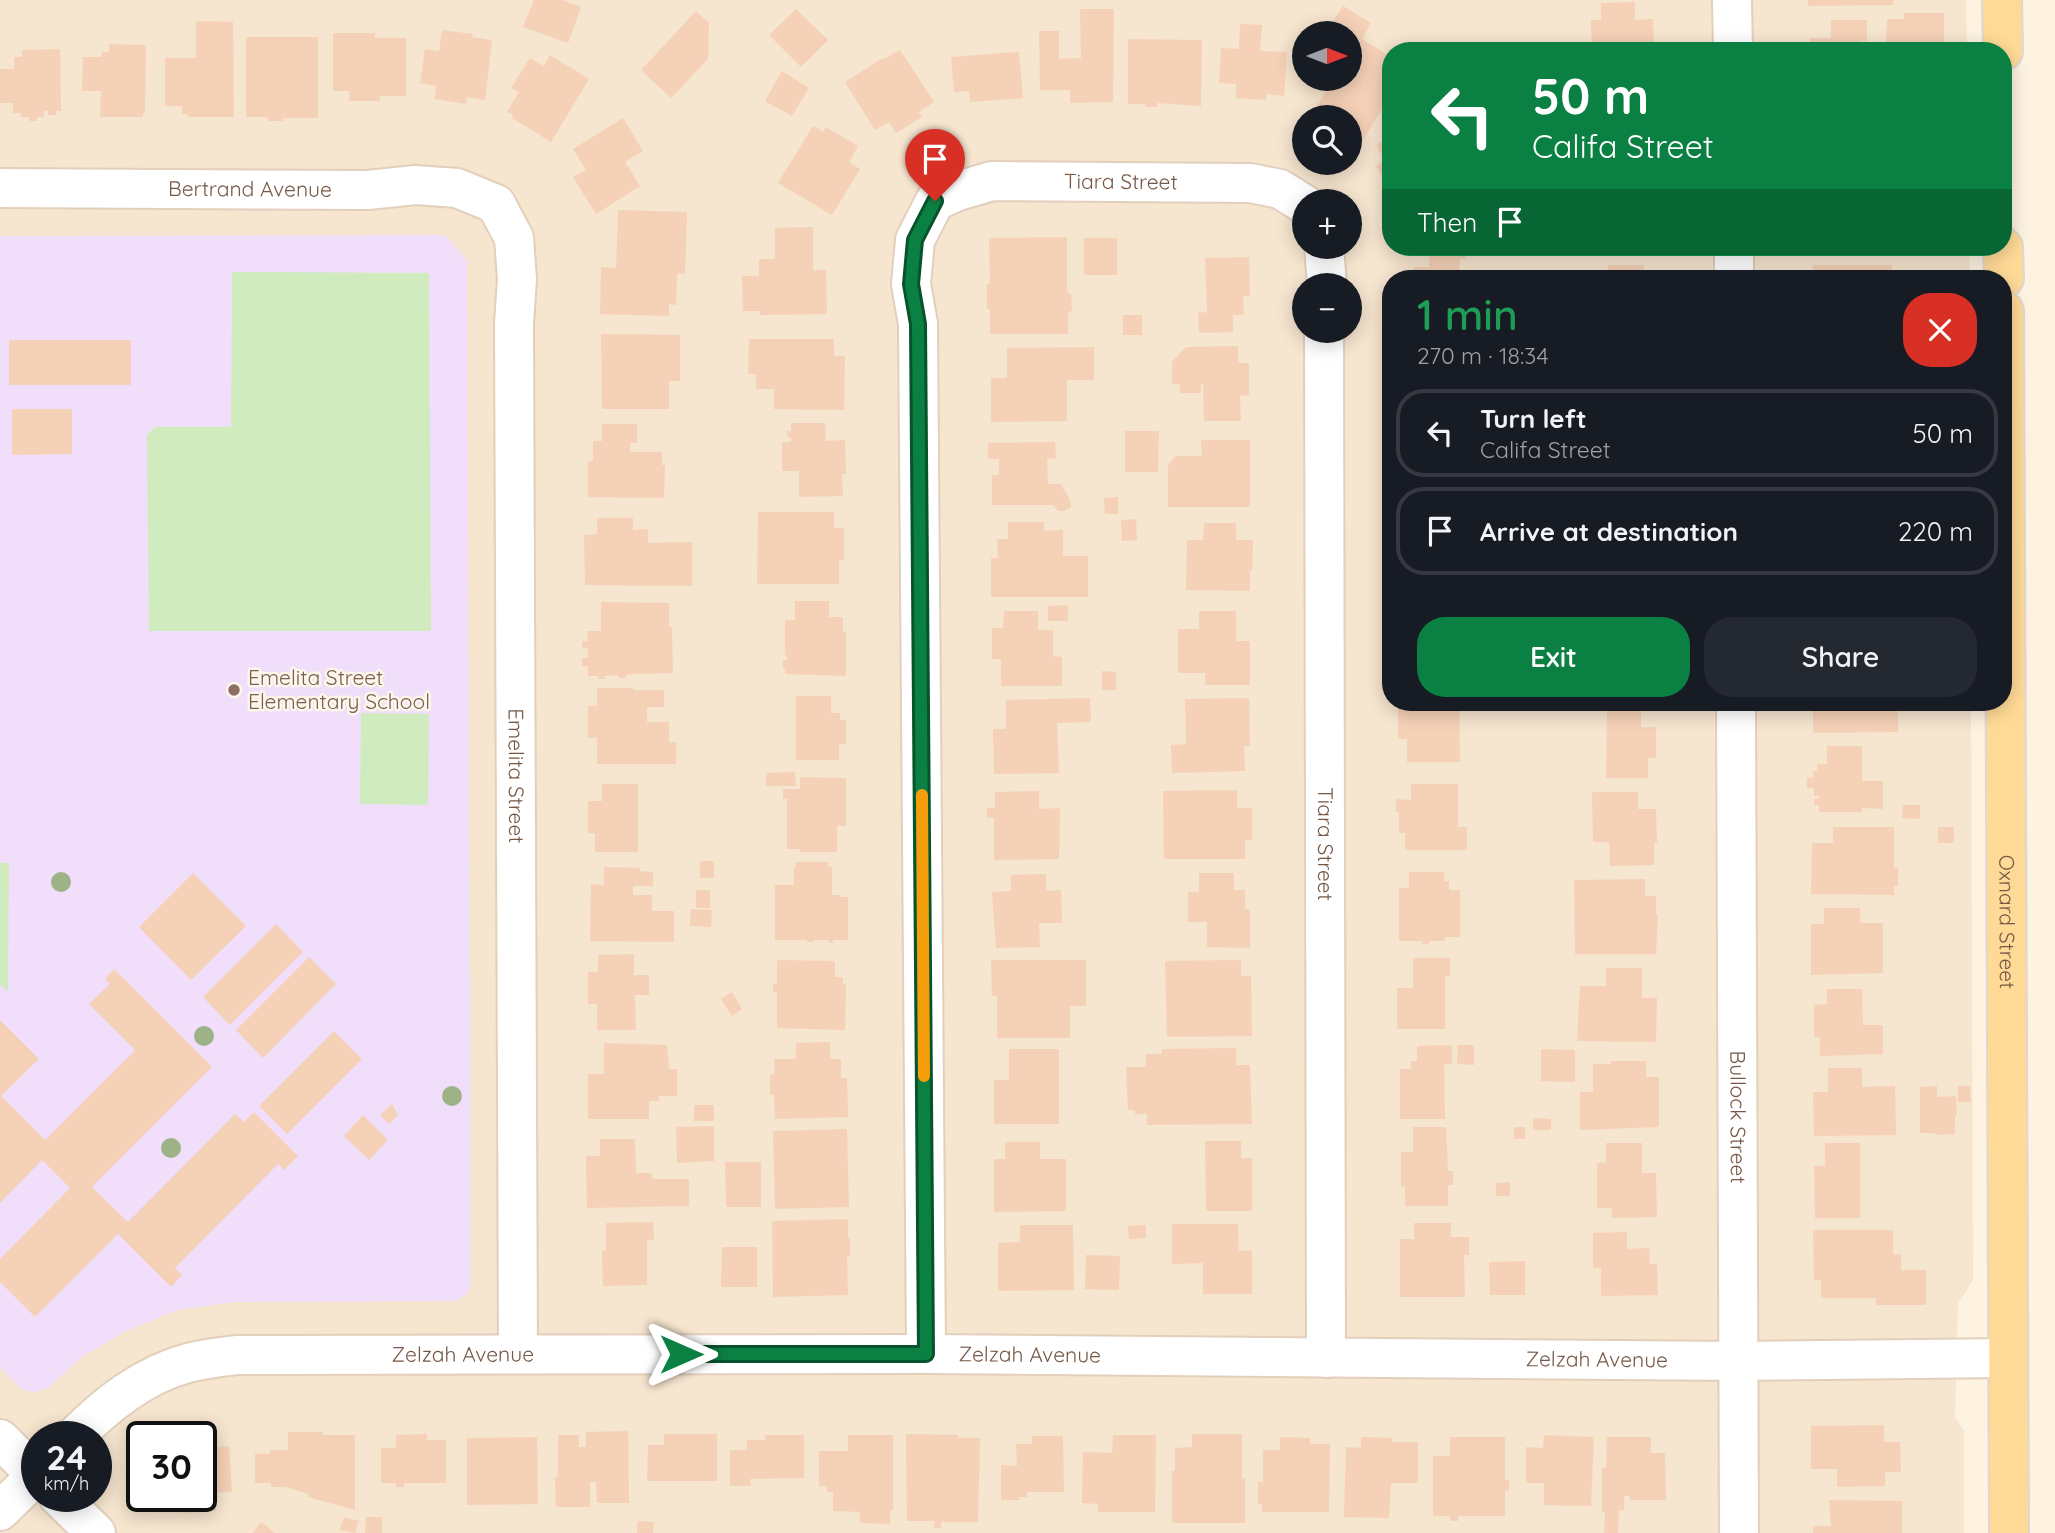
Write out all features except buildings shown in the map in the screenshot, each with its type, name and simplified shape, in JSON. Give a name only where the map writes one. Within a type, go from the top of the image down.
[{"type":"main road","points":[[2002,0],[2003,42]]},
{"type":"main road","name":"Oxnard Street","points":[[2006,711],[2009,1533]]},
{"type":"street","points":[[1732,0],[1733,42]]},
{"type":"street","name":"Tiara Street","points":[[926,1354],[918,324],[911,284],[915,240],[935,201],[992,181],[1250,183],[1280,189],[1292,196]]},
{"type":"street","name":"Bertrand Avenue","points":[[0,188],[368,190],[415,186],[457,188],[496,204]]},
{"type":"street","name":"Emelita Street","points":[[496,204],[514,239],[516,279],[514,338],[518,1354]]},
{"type":"street","name":"Tiara Street","points":[[1324,343],[1326,1358]]},
{"type":"street","name":"Bullock Street","points":[[1736,711],[1739,1533]]},
{"type":"street","name":"Zelzah Avenue","points":[[91,1421],[116,1398],[146,1380],[186,1363],[236,1355],[926,1354],[1739,1362],[2008,1358]]},
{"type":"street","points":[[0,1439],[21,1459]]},
{"type":"street","points":[[0,1511],[21,1491]]},
{"type":"street","points":[[74,1512],[96,1533]]},
{"type":"shaded area","points":[[0,0],[1966,0],[1967,42],[1382,42],[1382,256],[1969,256],[1970,270],[1382,270],[1382,711],[1971,711],[1973,1280],[1958,1304],[1955,1417],[1964,1431],[1964,1533],[0,1533]]},
{"type":"shaded area","name":"Emelita Street Elementary School","points":[[445,235],[467,260],[471,1285],[467,1294],[456,1301],[234,1302],[178,1310],[126,1331],[82,1357],[49,1387],[34,1393],[21,1389],[0,1367],[0,236]]},
{"type":"green space","points":[[232,272],[429,273],[431,631],[149,631],[147,435],[155,427],[231,427]]},
{"type":"green space","points":[[361,713],[429,714],[428,805],[360,804]]},
{"type":"green space","points":[[0,863],[9,863],[8,991],[0,985]]},
{"type":"slow traffic","points":[[922,795],[924,1076]]},
{"type":"place","name":"Emelita Street Elementary School","points":[[234,690]]},
{"type":"route","points":[[681,1354],[926,1354],[918,324],[911,284],[915,240],[935,201]]}]
